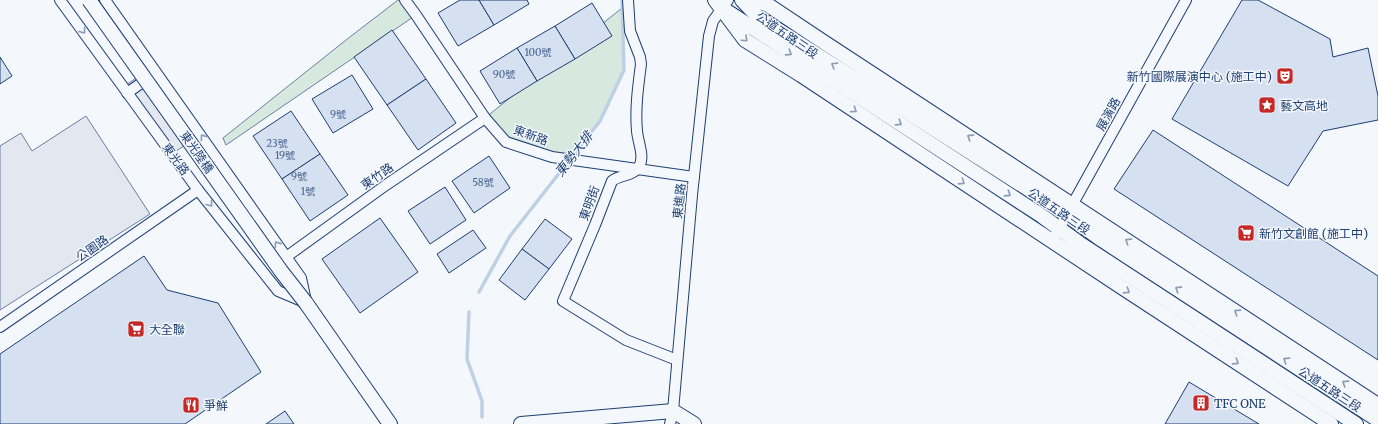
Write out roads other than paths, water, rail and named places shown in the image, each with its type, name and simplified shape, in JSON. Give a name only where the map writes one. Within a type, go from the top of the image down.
[{"type":"street","name":"東光路","points":[[60,0],[198,190],[278,291],[306,303]]},
{"type":"street","name":"東光陸橋","points":[[89,0],[306,303]]},
{"type":"street","points":[[105,0],[301,278],[306,303],[390,424]]},
{"type":"street","name":"東新路","points":[[404,0],[416,15],[485,118],[506,142],[552,157],[694,177]]},
{"type":"street","points":[[628,0],[630,31],[640,57],[641,64],[636,108],[637,132],[642,161],[638,169]]},
{"type":"street","name":"公道五路三段","points":[[709,0],[722,3],[1042,216],[1056,235],[1331,424]]},
{"type":"street","name":"公道五路三段","points":[[742,0],[759,18],[1050,203],[1069,210],[1140,265],[1378,420]]},
{"type":"street","name":"公道五路三段","points":[[755,0],[774,9],[1069,210],[1378,405]]},
{"type":"street","name":"展演路","points":[[1056,235],[1186,0]]},
{"type":"street","name":"東進路","points":[[671,417],[709,36],[713,21],[722,3]]},
{"type":"street","points":[[127,93],[157,72]]},
{"type":"street","name":"東竹路","points":[[286,257],[386,185],[485,118]]},
{"type":"street","name":"東明街","points":[[638,169],[629,174],[615,178],[612,181],[564,301],[626,340],[677,360]]},
{"type":"street","name":"公園路","points":[[0,327],[198,190]]},
{"type":"street","name":"公道五路三段","points":[[1056,235],[1078,243],[1356,424]]},
{"type":"street","points":[[521,424],[671,417],[694,424]]},
{"type":"waterway","name":"東勢大排","points":[[479,292],[510,236],[600,121],[624,70],[622,0]]},
{"type":"waterway","name":"東勢大排","points":[[469,312],[467,359],[482,401],[482,417]]},
{"type":"place","name":"新竹國際展演中心 (施工中)","points":[[1285,76]]},
{"type":"place","name":"藝文高地","points":[[1267,105]]},
{"type":"place","name":"新竹文創館 (施工中)","points":[[1246,233]]},
{"type":"place","name":"大全聯","points":[[136,329]]},
{"type":"place","name":"TFC ONE","points":[[1201,403]]},
{"type":"place","name":"爭鮮","points":[[191,405]]}]
